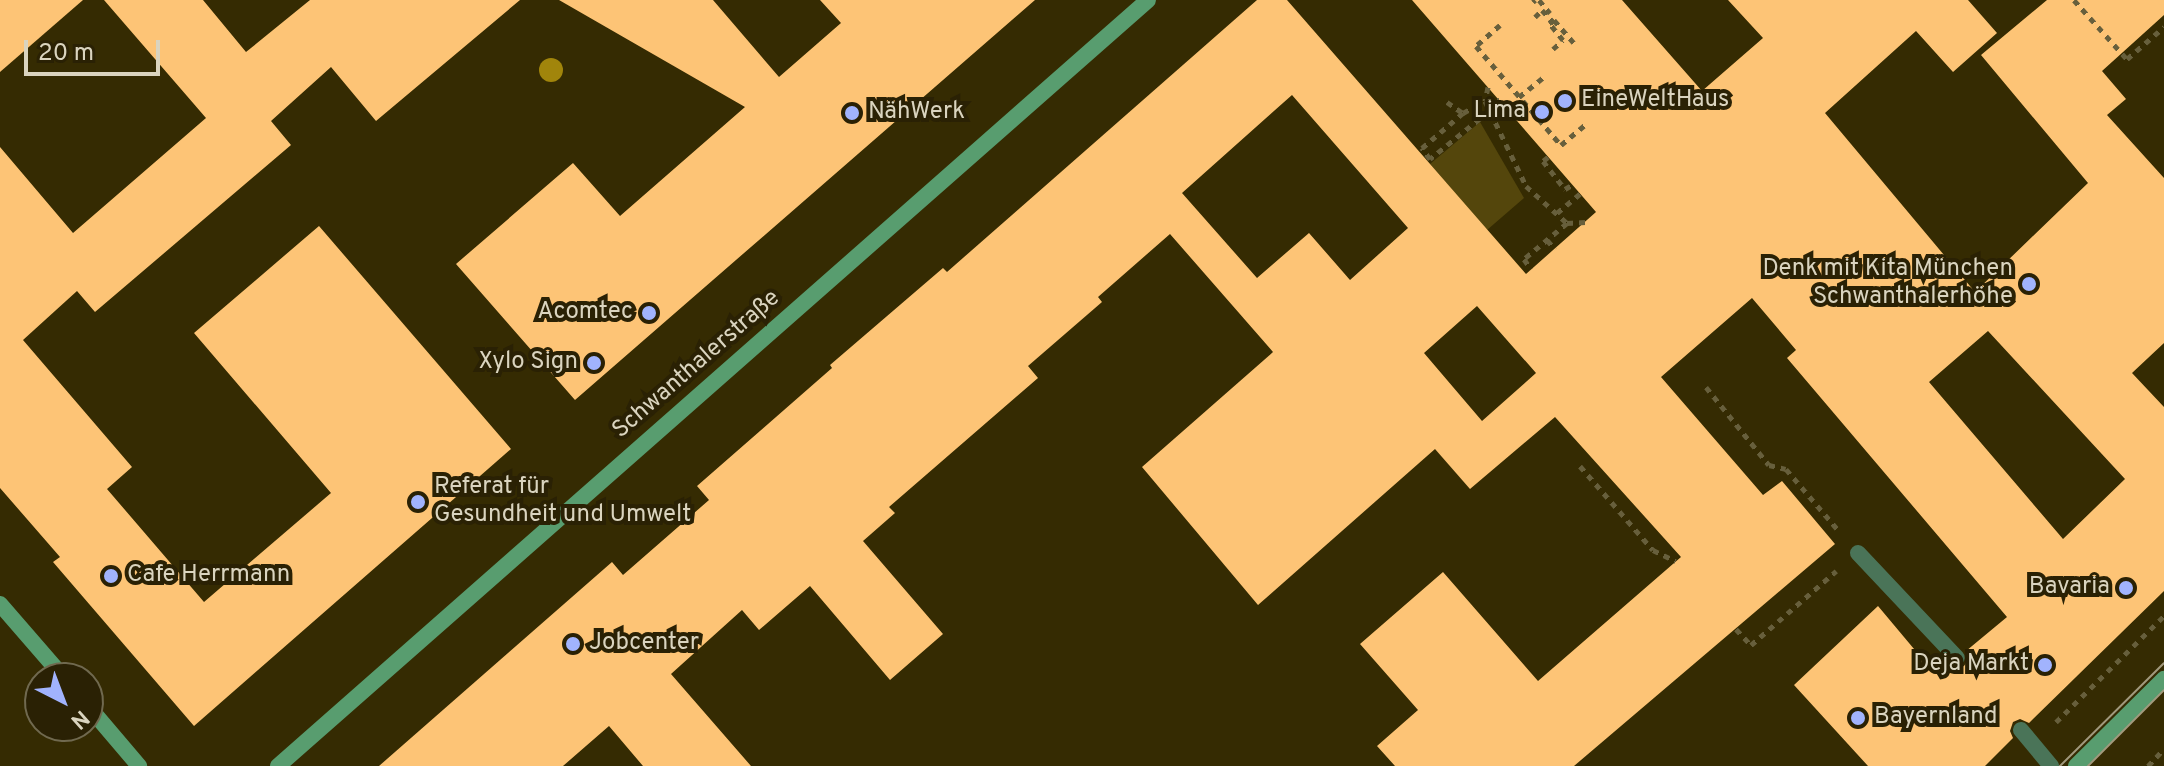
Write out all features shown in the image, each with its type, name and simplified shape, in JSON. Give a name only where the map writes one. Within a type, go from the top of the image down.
[{"type":"main road","name":"Schwanthalerstraße","points":[[278,766],[1148,0]]},
{"type":"main road","points":[[0,604],[50,662]]},
{"type":"main road","points":[[2076,766],[2164,679]]},
{"type":"main road","points":[[104,725],[139,766]]},
{"type":"lane","points":[[1858,553],[1957,658]]},
{"type":"lane","points":[[2021,730],[2051,766]]},
{"type":"path","points":[[2074,0],[2127,59],[2164,27]]},
{"type":"path","points":[[1536,1],[1550,13]]},
{"type":"path","points":[[1535,17],[1542,10],[1567,39]]},
{"type":"path","points":[[1553,49],[1563,40],[1549,23],[1554,20],[1574,43]]},
{"type":"path","points":[[1500,25],[1476,46],[1519,97],[1561,145],[1586,124]]},
{"type":"path","points":[[1519,97],[1546,75]]},
{"type":"path","points":[[1488,87],[1485,101],[1526,186],[1567,223]]},
{"type":"path","points":[[1489,111],[1430,159],[1422,148],[1463,113],[1485,101],[1499,100]]},
{"type":"path","points":[[1447,102],[1463,113]]},
{"type":"path","points":[[1548,157],[1543,161],[1565,189],[1572,185]]},
{"type":"path","points":[[1557,213],[1580,194]]},
{"type":"path","points":[[1531,269],[1524,259],[1559,229],[1567,223],[1586,222]]},
{"type":"path","points":[[1559,229],[1567,238]]},
{"type":"path","points":[[1547,240],[1555,249]]},
{"type":"path","points":[[1706,387],[1769,465],[1786,469],[1858,553],[1751,645],[1736,629]]},
{"type":"path","points":[[1580,466],[1653,550],[1676,561]]},
{"type":"path","points":[[2033,745],[2164,616]]},
{"type":"path","points":[[2148,766],[2164,749]]},
{"type":"shaded area","points":[[1480,122],[1524,198],[1487,230],[1430,164]]},
{"type":"building","points":[[0,0],[83,0],[0,72]]},
{"type":"building","points":[[104,0],[203,0],[246,52],[310,0],[520,0],[376,121],[331,67],[271,121],[291,145],[95,312],[77,291],[23,340],[132,467],[107,489],[204,602],[331,493],[194,333],[319,226],[511,449],[194,726],[53,562],[60,557],[0,488],[0,147],[73,233],[206,118]]},
{"type":"building","points":[[559,0],[713,0],[779,77],[841,23],[820,0],[1035,0],[575,400],[456,264],[573,163],[620,216],[745,107]]},
{"type":"building","points":[[1257,0],[1287,0],[1526,274],[1596,212],[1412,0],[1622,0],[1702,91],[1763,38],[1728,0],[1968,0],[1997,33],[1953,72],[1916,31],[1825,113],[1975,292],[2088,183],[1981,55],[2047,0],[2164,0],[2164,15],[2102,71],[2126,99],[2107,115],[2164,178],[2164,343],[2132,373],[2164,407],[2164,591],[2029,723],[2020,719],[2013,722],[2010,731],[2013,738],[1985,766],[1868,766],[1794,685],[1878,606],[1935,674],[1948,664],[1955,669],[1964,666],[1968,660],[1966,651],[2007,617],[1787,358],[1796,350],[1752,298],[1661,377],[1763,495],[1782,481],[1835,544],[1574,766],[1395,766],[1377,746],[1418,710],[1360,644],[1443,572],[1538,681],[1681,557],[1555,417],[1470,489],[1435,449],[1258,605],[1142,467],[1273,352],[1170,234],[1098,297],[1102,302],[1028,366],[1038,378],[889,507],[895,513],[863,541],[943,634],[890,680],[810,586],[759,630],[742,610],[671,674],[751,766],[643,766],[609,726],[563,766],[379,766],[612,562],[623,575],[709,500],[697,486],[943,268],[947,272]],"holes":[[[1292,95],[1408,228],[1350,280],[1309,233],[1257,278],[1182,193]],[[1477,306],[1536,373],[1482,421],[1424,353]],[[1988,331],[2125,479],[2063,539],[1929,382]]]},
{"type":"tram line","points":[[2060,766],[2164,663]]},
{"type":"tram line","points":[[2088,766],[2164,690]]},
{"type":"place","name":"EineWeltHaus","points":[[1565,101]]},
{"type":"place","name":"Lima","points":[[1542,112]]},
{"type":"place","name":"NähWerk","points":[[852,113]]},
{"type":"place","name":"Denk mit Kita München Schwanthalerhöhe","points":[[2029,284]]},
{"type":"place","name":"Acomtec","points":[[649,313]]},
{"type":"place","name":"Xylo Sign","points":[[594,363]]},
{"type":"place","name":"Referat für Gesundheit und Umwelt","points":[[418,502]]},
{"type":"place","name":"Cafe Herrmann","points":[[111,576]]},
{"type":"place","name":"Bavaria","points":[[2126,588]]},
{"type":"place","name":"Jobcenter","points":[[573,644]]},
{"type":"place","name":"Deja Markt","points":[[2045,665]]},
{"type":"place","name":"Bayernland","points":[[1858,718]]}]
